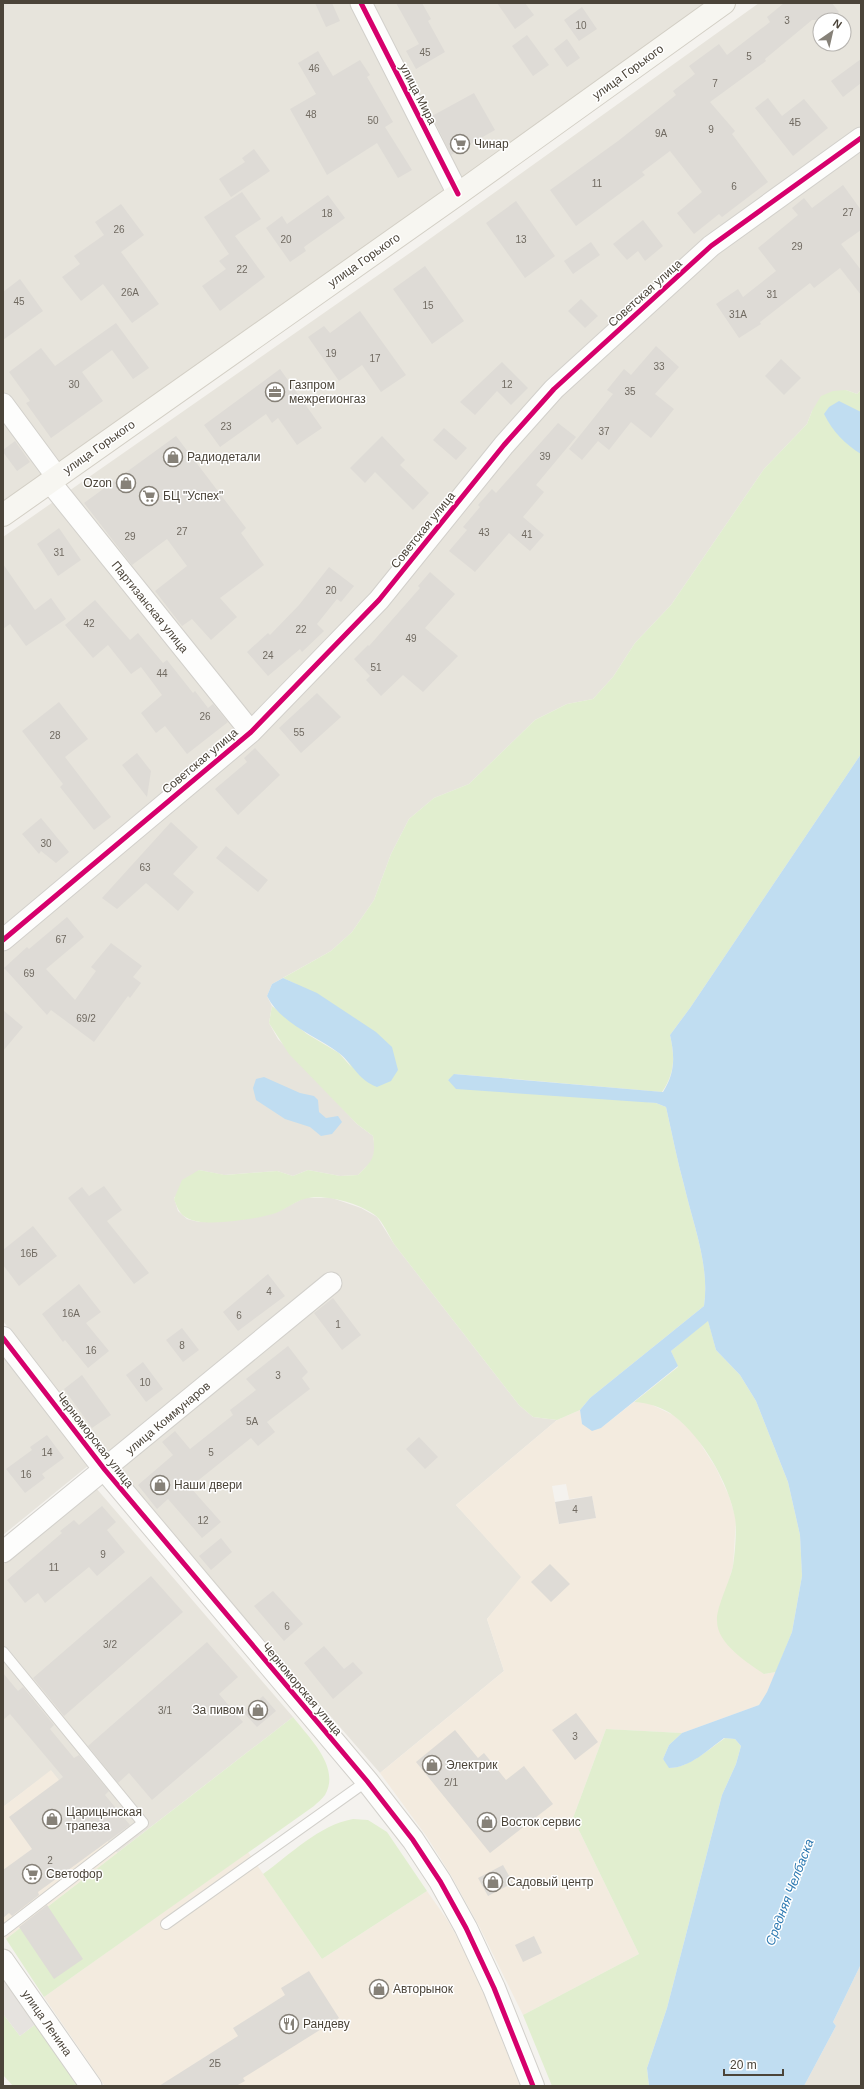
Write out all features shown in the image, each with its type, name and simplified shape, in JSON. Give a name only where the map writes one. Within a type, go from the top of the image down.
[{"type":"main road","name":"улица Горького","points":[[3,515],[458,194],[724,3]]},
{"type":"street","name":"улица Мира","points":[[361,3],[458,194]]},
{"type":"street","name":"Советская улица","points":[[3,940],[251,732],[379,600],[504,445],[554,389],[711,246],[861,138]]},
{"type":"street","name":"Партизанская улица","points":[[3,404],[53,479],[251,732]]},
{"type":"street","name":"улица Коммунаров","points":[[3,1552],[105,1470],[331,1283]]},
{"type":"street","name":"Черноморская улица","points":[[3,1338],[105,1470],[367,1781],[413,1840],[440,1881],[466,1928],[494,1988],[533,2086]]},
{"type":"street","name":"улица Ленина","points":[[3,1960],[91,2086]]},
{"type":"lane","points":[[3,1652],[143,1823],[3,1931]]},
{"type":"lane","points":[[166,1924],[367,1781]]},
{"type":"shaded area","points":[[3,3],[708,3],[3,502]]},
{"type":"shaded area","points":[[759,3],[861,3],[861,390],[857,394],[846,390],[812,411],[807,424],[764,469],[671,605],[635,643],[613,677],[593,699],[567,704],[535,720],[469,784],[434,798],[409,819],[391,854],[374,900],[352,932],[331,951],[272,984],[267,996],[272,1006],[269,1023],[278,1039],[357,1124],[373,1136],[375,1150],[372,1161],[358,1175],[340,1176],[308,1170],[293,1176],[277,1171],[224,1175],[199,1170],[174,1198],[178,1211],[187,1219],[199,1222],[245,1219],[277,1212],[304,1198],[332,1198],[361,1208],[377,1217],[394,1244],[519,1405],[533,1417],[557,1420],[456,1505],[522,1577],[487,1619],[504,1671],[380,1773],[122,1477],[3,1321],[3,537],[417,248]]},
{"type":"shaded area","points":[[3,1354],[89,1465],[3,1535]]},
{"type":"shaded area","points":[[634,1402],[648,1403],[673,1415],[693,1432],[716,1468],[729,1496],[736,1519],[733,1566],[717,1622],[764,1674],[776,1672],[759,1705],[682,1733],[606,1729],[573,1818],[639,1954],[523,2015],[480,1928],[452,1877],[427,1837],[380,1773],[504,1671],[487,1619],[521,1577],[456,1505],[557,1420],[580,1410],[582,1424],[601,1428]],"holes":[[[566,1484],[569,1499],[592,1496],[596,1518],[559,1524],[552,1486]]]},
{"type":"shaded area","points":[[96,1488],[293,1717],[117,1853],[51,1771],[3,1807],[3,1565]]},
{"type":"shaded area","points":[[51,1770],[117,1853],[6,1939],[3,1935],[3,1807]]},
{"type":"shaded area","points":[[248,1852],[322,1959],[427,1891],[448,1921],[472,1964],[520,2086],[105,2086],[44,1997]]},
{"type":"shaded area","points":[[861,1964],[861,2086],[804,2086],[836,2026],[833,2022]]},
{"type":"shaded area","points":[[3,1977],[37,2023],[20,2036],[3,2014]]},
{"type":"green space","points":[[846,390],[857,394],[861,390],[861,754],[690,1008],[670,1035],[673,1051],[673,1065],[672,1071],[662,1092],[455,1074],[448,1080],[656,1103],[666,1107],[679,1166],[703,1260],[705,1276],[704,1306],[590,1398],[580,1410],[557,1420],[533,1417],[519,1405],[394,1244],[381,1222],[369,1211],[341,1200],[312,1197],[300,1200],[276,1213],[268,1215],[231,1222],[205,1222],[195,1221],[184,1216],[179,1210],[174,1199],[182,1180],[199,1170],[225,1175],[277,1171],[293,1176],[308,1170],[340,1176],[358,1175],[367,1166],[374,1154],[373,1136],[357,1124],[289,1054],[269,1023],[272,1006],[307,1034],[339,1053],[352,1068],[296,984],[283,978],[331,951],[352,932],[374,900],[391,854],[409,819],[434,798],[469,784],[535,720],[567,704],[593,699],[613,677],[635,643],[671,605],[764,469],[807,424],[812,411],[821,396],[833,391]]},
{"type":"green space","points":[[708,1320],[716,1350],[740,1375],[756,1401],[788,1482],[800,1535],[802,1576],[792,1632],[776,1672],[764,1674],[750,1664],[734,1652],[722,1637],[718,1629],[717,1616],[733,1566],[736,1523],[727,1490],[713,1462],[694,1436],[674,1416],[655,1406],[634,1402],[678,1367],[671,1351]]},
{"type":"green space","points":[[293,1717],[321,1753],[326,1764],[329,1774],[329,1784],[325,1795],[314,1806],[44,1997],[6,1939]]},
{"type":"green space","points":[[606,1729],[682,1733],[669,1745],[663,1759],[670,1768],[692,1761],[725,1738],[735,1739],[741,1746],[736,1764],[722,1795],[667,2008],[647,2068],[649,2086],[552,2086],[523,2015],[639,1954],[573,1818]]},
{"type":"green space","points":[[353,1819],[368,1820],[387,1832],[427,1891],[322,1959],[263,1874],[317,1834],[341,1822]]},
{"type":"green space","points":[[3,2014],[20,2036],[37,2023],[79,2086],[13,2086],[3,2075]]},
{"type":"water","points":[[839,401],[861,412],[861,454],[840,437],[824,414],[829,407]]},
{"type":"water","name":"Средняя Челбаска","points":[[861,754],[861,1964],[833,2022],[836,2026],[804,2086],[649,2086],[647,2068],[667,2008],[722,1795],[736,1764],[741,1746],[735,1739],[724,1738],[699,1757],[684,1765],[669,1768],[663,1759],[669,1745],[682,1733],[759,1705],[767,1692],[792,1632],[802,1576],[800,1535],[788,1482],[756,1401],[740,1375],[716,1350],[708,1321],[671,1351],[678,1366],[601,1428],[592,1431],[582,1424],[580,1410],[590,1398],[704,1306],[705,1276],[703,1260],[679,1166],[666,1107],[656,1103],[456,1089],[448,1080],[454,1074],[663,1092],[670,1078],[673,1065],[673,1051],[670,1035],[690,1008]]},
{"type":"water","points":[[283,978],[317,993],[376,1032],[392,1047],[398,1070],[391,1081],[377,1087],[370,1084],[360,1076],[339,1053],[290,1022],[281,1014],[273,1006],[267,996],[272,984]]},
{"type":"water","points":[[264,1077],[300,1093],[314,1096],[318,1100],[319,1112],[326,1118],[338,1116],[342,1122],[332,1134],[321,1136],[310,1127],[285,1119],[256,1100],[253,1088],[256,1079]]},
{"type":"building","points":[[315,3],[332,3],[340,21],[326,27]]},
{"type":"building","points":[[396,3],[422,3],[431,19],[428,21],[445,52],[416,69],[406,51],[419,44]]},
{"type":"building","points":[[497,3],[525,3],[534,15],[515,29]]},
{"type":"building","points":[[784,3],[832,3],[839,12],[812,12],[812,20],[765,59],[766,61],[710,102],[735,131],[732,134],[768,182],[722,217],[719,214],[694,234],[677,213],[702,192],[670,151],[642,172],[645,175],[576,226],[550,190],[618,141],[676,95],[673,91],[695,74],[689,66],[719,44],[727,55],[770,22],[767,17]]},
{"type":"building","points":[[582,7],[597,29],[579,41],[564,20]]},
{"type":"building","points":[[527,35],[549,65],[533,76],[512,46]]},
{"type":"building","points":[[567,39],[580,58],[567,67],[554,49]]},
{"type":"building","points":[[318,51],[333,76],[360,60],[370,75],[367,77],[393,122],[385,127],[412,170],[398,178],[377,143],[327,175],[290,109],[316,94],[298,63]]},
{"type":"building","points":[[861,59],[861,83],[843,97],[831,81]]},
{"type":"building","points":[[474,93],[495,130],[451,155],[432,116]]},
{"type":"building","points":[[768,98],[782,116],[804,99],[828,128],[793,156],[755,108]]},
{"type":"building","points":[[254,149],[270,171],[231,197],[219,179],[245,162],[242,158]]},
{"type":"building","points":[[843,185],[861,210],[861,230],[841,244],[861,270],[861,295],[840,268],[814,288],[810,283],[760,322],[761,324],[739,338],[716,304],[738,289],[743,297],[776,271],[758,248],[798,215],[792,208],[804,198],[812,208]]},
{"type":"building","points":[[242,192],[261,219],[235,236],[265,277],[220,311],[202,286],[226,269],[219,261],[229,254],[204,217]]},
{"type":"building","points":[[328,195],[345,218],[304,247],[306,251],[290,262],[266,228],[282,216],[287,224]]},
{"type":"building","points":[[516,201],[555,256],[525,278],[486,223]]},
{"type":"building","points":[[121,204],[144,235],[121,252],[159,304],[132,323],[103,284],[81,301],[62,277],[80,264],[74,256],[104,235],[95,222]]},
{"type":"building","points":[[643,220],[663,246],[645,261],[638,251],[627,260],[613,244]]},
{"type":"building","points":[[591,242],[600,255],[573,274],[564,261]]},
{"type":"building","points":[[425,266],[464,321],[432,344],[393,289]]},
{"type":"building","points":[[20,279],[43,311],[3,340],[3,292]]},
{"type":"building","points":[[581,299],[598,316],[585,328],[568,311]]},
{"type":"building","points":[[360,311],[406,375],[381,392],[362,365],[339,381],[308,337],[324,326],[330,333]]},
{"type":"building","points":[[116,323],[149,368],[133,379],[112,350],[82,372],[103,401],[51,438],[26,403],[30,401],[9,372],[41,348],[55,366]]},
{"type":"building","points":[[656,346],[679,367],[655,394],[674,409],[651,438],[631,422],[609,450],[598,441],[582,460],[569,449],[613,394],[607,390],[624,369],[631,375]]},
{"type":"building","points":[[781,359],[801,378],[784,395],[765,376]]},
{"type":"building","points":[[502,362],[528,388],[511,405],[497,391],[475,415],[460,402]]},
{"type":"building","points":[[280,369],[322,428],[297,445],[278,418],[272,423],[266,414],[220,447],[204,425]]},
{"type":"building","points":[[558,423],[576,437],[536,485],[544,492],[523,517],[544,535],[530,551],[509,533],[475,572],[449,551],[467,530],[463,527],[480,507],[478,505],[492,489],[496,493]]},
{"type":"building","points":[[444,428],[467,448],[456,460],[433,440]]},
{"type":"building","points":[[176,436],[246,528],[241,533],[264,565],[220,598],[237,617],[211,640],[192,619],[182,626],[155,591],[187,566],[167,539],[132,565],[84,503]]},
{"type":"building","points":[[382,436],[405,460],[400,465],[429,493],[413,510],[375,472],[365,483],[350,468]]},
{"type":"building","points":[[15,441],[30,462],[17,471],[3,452],[3,450]]},
{"type":"building","points":[[59,528],[81,560],[58,576],[37,544]]},
{"type":"building","points":[[3,564],[35,610],[51,598],[66,619],[26,646],[10,624],[3,629]]},
{"type":"building","points":[[329,567],[354,586],[341,602],[337,599],[317,624],[324,631],[302,652],[300,649],[268,676],[247,652],[268,633],[270,635],[299,605]]},
{"type":"building","points":[[430,572],[455,594],[425,628],[458,656],[423,692],[403,675],[381,696],[366,680],[370,676],[354,659],[368,645],[369,646],[420,588],[418,586]]},
{"type":"building","points":[[95,600],[130,640],[138,633],[163,663],[167,660],[193,693],[195,691],[208,708],[213,704],[228,722],[187,754],[165,726],[156,733],[141,713],[162,695],[141,667],[131,674],[108,645],[93,658],[65,625]]},
{"type":"building","points":[[317,693],[341,717],[301,753],[279,728]]},
{"type":"building","points":[[59,702],[88,739],[65,757],[111,817],[94,830],[60,787],[63,784],[22,731]]},
{"type":"building","points":[[255,748],[280,775],[238,815],[215,789],[247,762],[244,758]]},
{"type":"building","points":[[137,753],[151,771],[147,797],[122,765]]},
{"type":"building","points":[[41,818],[69,852],[56,863],[41,851],[39,854],[22,834]]},
{"type":"building","points":[[171,822],[198,847],[173,874],[194,892],[178,911],[146,883],[117,909],[102,898]]},
{"type":"building","points":[[226,846],[268,880],[258,892],[216,858]]},
{"type":"building","points":[[67,917],[84,937],[46,969],[75,1000],[96,971],[91,967],[111,943],[142,966],[133,977],[141,983],[130,998],[128,996],[94,1042],[51,1010],[47,1015],[4,968],[27,947],[29,949]]},
{"type":"building","points":[[3,1010],[23,1027],[3,1051]]},
{"type":"building","points":[[104,1186],[122,1210],[107,1221],[149,1273],[134,1284],[68,1198],[82,1187],[89,1196]]},
{"type":"building","points":[[33,1226],[57,1256],[19,1286],[3,1265],[3,1250]]},
{"type":"building","points":[[268,1274],[285,1296],[238,1331],[223,1312]]},
{"type":"building","points":[[79,1284],[101,1312],[86,1323],[109,1351],[88,1368],[65,1340],[63,1342],[42,1314]]},
{"type":"building","points":[[333,1298],[361,1335],[342,1350],[314,1313]]},
{"type":"building","points":[[182,1328],[199,1350],[183,1362],[166,1340]]},
{"type":"building","points":[[288,1346],[308,1372],[302,1378],[310,1389],[267,1422],[275,1432],[258,1446],[251,1438],[190,1487],[221,1522],[202,1538],[168,1499],[157,1509],[138,1485],[173,1455],[162,1442],[175,1431],[190,1449],[233,1415],[230,1410],[256,1390],[246,1379]]},
{"type":"building","points":[[143,1362],[163,1389],[146,1402],[126,1375]]},
{"type":"building","points":[[82,1375],[111,1415],[92,1428],[64,1389]]},
{"type":"building","points":[[47,1435],[64,1458],[42,1474],[45,1478],[25,1493],[6,1469],[32,1450],[30,1447]]},
{"type":"building","points":[[419,1437],[438,1457],[425,1469],[406,1449]]},
{"type":"building","points":[[592,1496],[596,1518],[559,1524],[555,1502]]},
{"type":"building","points":[[102,1506],[116,1522],[107,1530],[125,1552],[97,1576],[89,1567],[45,1603],[38,1593],[25,1603],[7,1580],[62,1533],[60,1531],[74,1520],[79,1525]]},
{"type":"building","points":[[221,1538],[232,1552],[211,1570],[199,1556]]},
{"type":"building","points":[[550,1564],[570,1584],[551,1602],[531,1582]]},
{"type":"building","points":[[151,1576],[183,1612],[64,1716],[33,1678]]},
{"type":"building","points":[[273,1591],[303,1624],[284,1641],[254,1606]]},
{"type":"building","points":[[207,1642],[238,1677],[219,1694],[243,1722],[152,1800],[129,1773],[118,1783],[88,1746]]},
{"type":"building","points":[[324,1646],[344,1669],[353,1662],[363,1673],[333,1699],[304,1663]]},
{"type":"building","points":[[3,1673],[18,1691],[23,1687],[54,1725],[50,1729],[74,1758],[79,1755],[109,1791],[105,1795],[130,1825],[38,1892],[39,1895],[12,1916],[9,1913],[3,1918],[3,1870],[32,1849],[9,1817],[63,1777],[10,1714],[3,1720]]},
{"type":"building","points":[[263,1696],[276,1711],[257,1727],[244,1713]]},
{"type":"building","points":[[576,1713],[598,1742],[575,1760],[552,1730]]},
{"type":"building","points":[[455,1730],[478,1758],[484,1753],[506,1780],[524,1766],[553,1804],[490,1853],[416,1762]]},
{"type":"building","points":[[503,1865],[513,1883],[488,1896],[478,1878]]},
{"type":"building","points":[[47,1905],[83,1959],[54,1979],[19,1927]]},
{"type":"building","points":[[534,1936],[542,1953],[523,1962],[515,1945]]},
{"type":"building","points":[[309,1971],[339,2018],[243,2078],[245,2081],[236,2086],[159,2086],[238,2036],[233,2028],[285,1995],[281,1988]]},
{"type":"cycle path","points":[[361,3],[458,194]]},
{"type":"cycle path","points":[[3,940],[251,732],[379,600],[504,445],[554,389],[711,246],[861,138]]},
{"type":"cycle path","points":[[3,1338],[105,1470],[367,1781],[413,1840],[440,1881],[466,1928],[494,1988],[533,2086]]},
{"type":"place","name":"Чинар","points":[[460,144]]},
{"type":"place","name":"Газпром межрегионгаз","points":[[275,392]]},
{"type":"place","name":"Радиодетали","points":[[173,457]]},
{"type":"place","name":"Ozon","points":[[126,483]]},
{"type":"place","name":"БЦ \"Успех\"","points":[[149,496]]},
{"type":"place","name":"Наши двери","points":[[160,1485]]},
{"type":"place","name":"За пивом","points":[[258,1710]]},
{"type":"place","name":"Электрик","points":[[432,1765]]},
{"type":"place","name":"Царицынская трапеза","points":[[52,1819]]},
{"type":"place","name":"Восток сервис","points":[[487,1822]]},
{"type":"place","name":"Светофор","points":[[32,1874]]},
{"type":"place","name":"Садовый центр","points":[[493,1882]]},
{"type":"place","name":"Авторынок","points":[[379,1989]]},
{"type":"place","name":"Рандеву","points":[[289,2024]]}]
